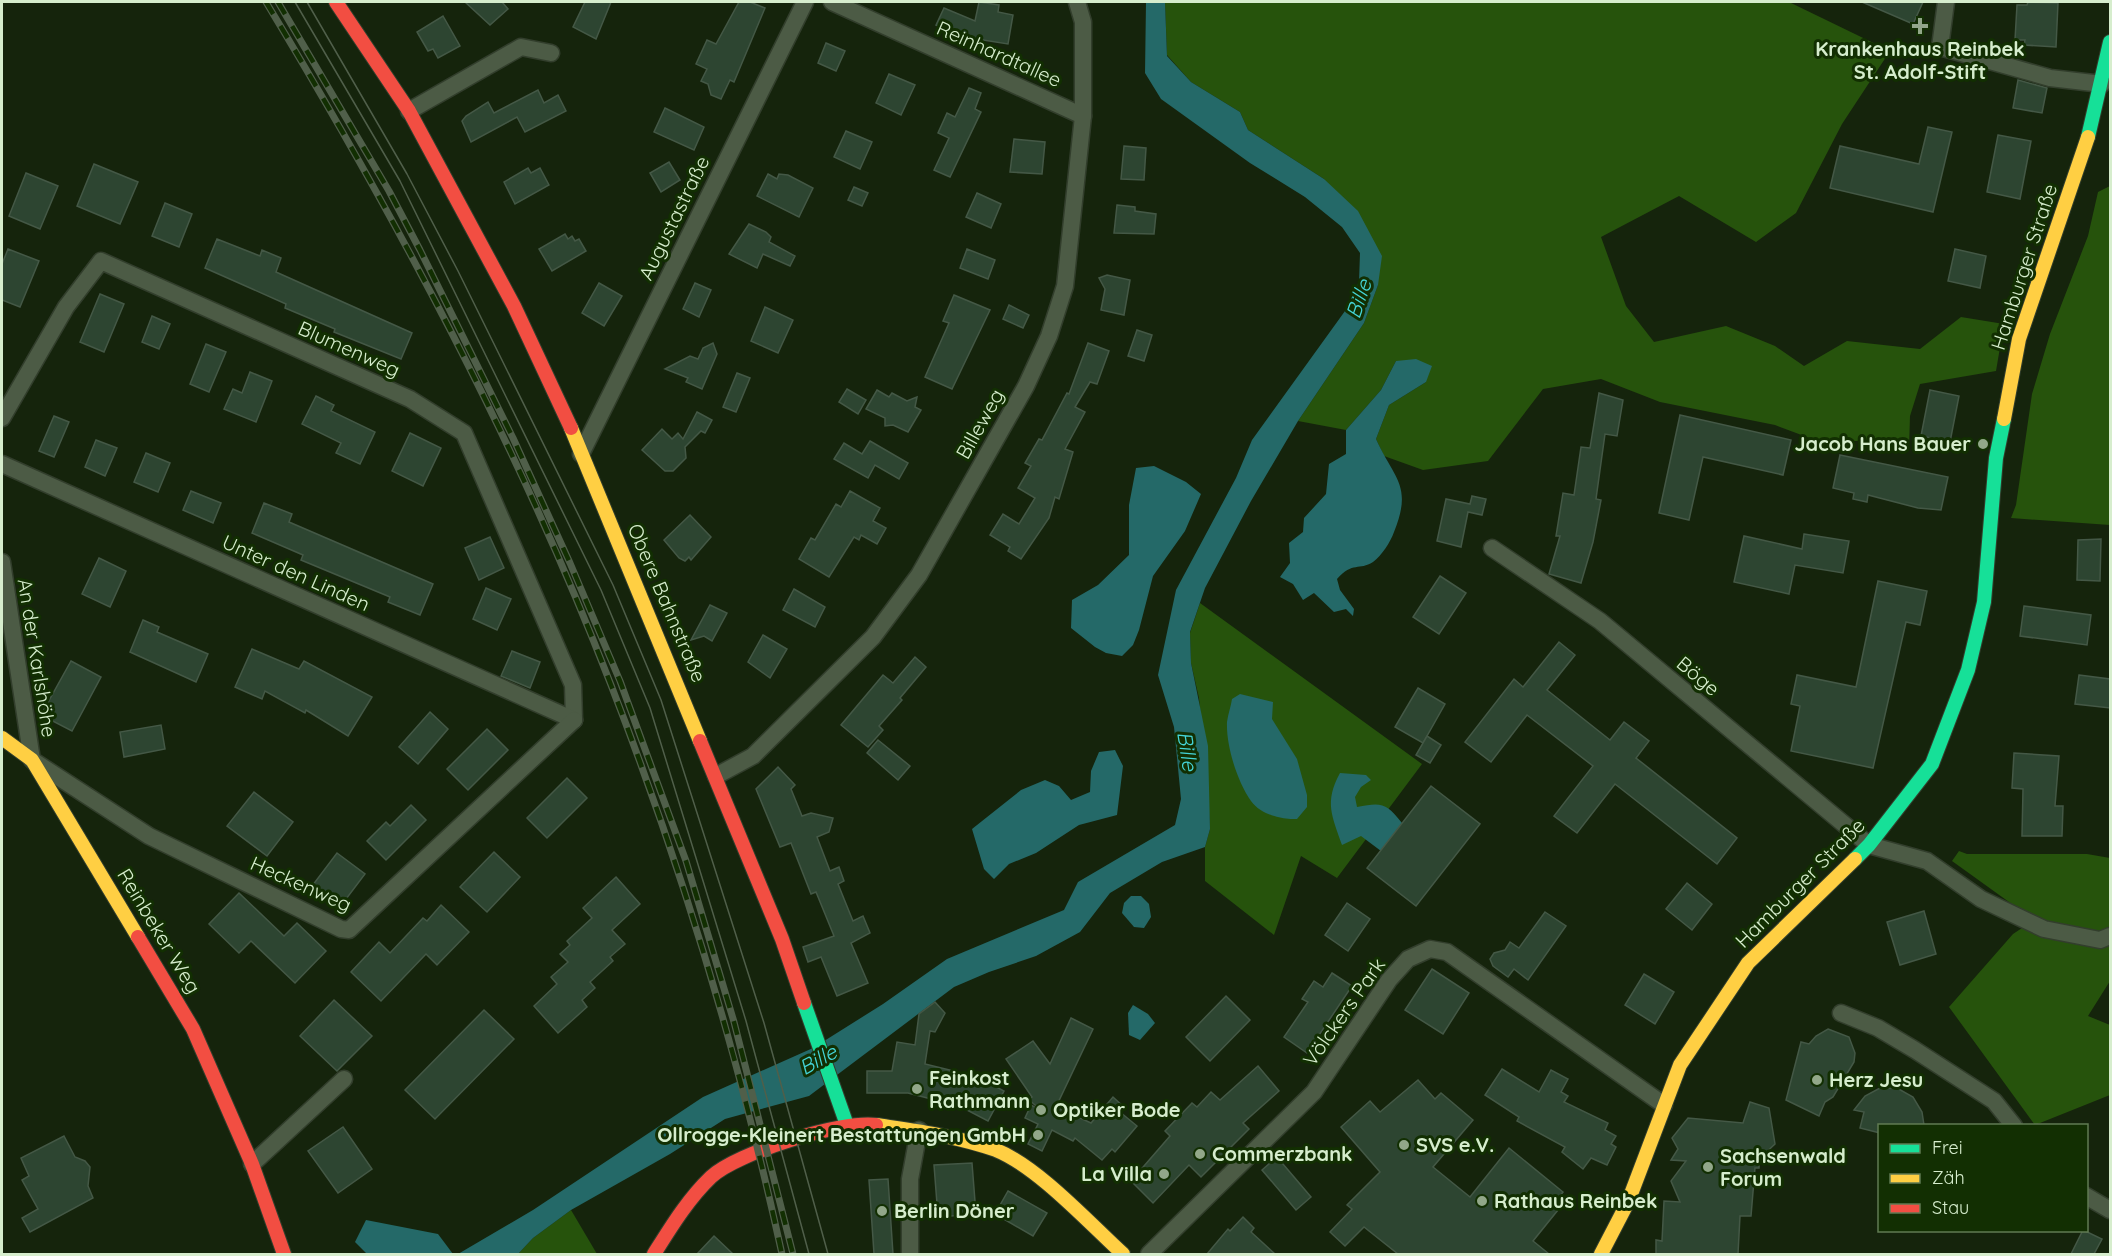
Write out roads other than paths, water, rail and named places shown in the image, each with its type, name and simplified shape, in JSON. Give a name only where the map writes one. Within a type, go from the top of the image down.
[{"type":"main road","name":"Obere Bahnstraße","points":[[336,2],[409,111],[514,306],[581,454],[716,776],[782,939],[848,1128]]},
{"type":"main road","name":"Hamburger Straße","points":[[1601,1254],[1628,1202],[1680,1065],[1748,963],[1869,845],[1932,764],[1968,670],[1984,602],[1996,458],[2019,339],[2094,117],[2110,42]]},
{"type":"main road","name":"Reinbeker Weg","points":[[2,738],[32,760],[193,1029],[252,1164],[284,1254]]},
{"type":"main road","points":[[654,1254],[676,1219],[712,1176],[735,1160],[815,1133],[870,1124],[919,1130],[977,1143],[1017,1162],[1045,1181],[1124,1254]]},
{"type":"street","name":"Augustastraße","points":[[581,454],[805,2]]},
{"type":"street","name":"Reinhardtallee","points":[[832,2],[1083,116]]},
{"type":"street","name":"Billeweg","points":[[716,776],[753,756],[873,637],[920,575],[1021,396],[1049,336],[1065,285],[1083,116],[1083,21],[1077,2]]},
{"type":"street","points":[[1946,2],[1940,47],[2050,78],[2102,84]]},
{"type":"street","points":[[409,111],[521,47],[550,53]]},
{"type":"street","name":"Blumenweg","points":[[2,418],[66,307],[101,261],[410,399],[464,433],[573,684],[574,720]]},
{"type":"street","name":"Unter den Linden","points":[[2,464],[574,720]]},
{"type":"street","name":"Böge","points":[[1492,549],[1600,621],[1869,845]]},
{"type":"street","name":"An der Karlshöhe","points":[[2,562],[32,760]]},
{"type":"street","name":"Heckenweg","points":[[32,760],[149,836],[340,930],[349,930],[574,720]]},
{"type":"street","points":[[1869,845],[1927,861],[1981,899],[2044,929],[2100,940],[2110,936]]},
{"type":"street","name":"Völckers Park","points":[[1149,1254],[1314,1092],[1389,980],[1408,959],[1430,949],[1447,952],[1664,1105]]},
{"type":"street","points":[[1841,1013],[1878,1028],[1915,1050],[1994,1101],[2013,1124]]},
{"type":"street","points":[[252,1164],[344,1079]]},
{"type":"street","points":[[910,1254],[910,1179],[919,1130]]},
{"type":"street","points":[[2088,1197],[2110,1210]]},
{"type":"water","name":"Bille","points":[[1146,2],[1165,2],[1167,56],[1191,82],[1240,112],[1248,130],[1324,179],[1358,211],[1382,256],[1378,285],[1364,323],[1298,421],[1251,501],[1205,588],[1190,632],[1191,663],[1208,746],[1210,829],[1205,847],[1162,862],[1110,893],[1080,932],[1036,956],[954,987],[809,1096],[725,1119],[670,1154],[571,1210],[533,1238],[518,1254],[458,1254],[533,1210],[703,1097],[813,1048],[883,1004],[947,959],[1064,910],[1078,882],[1175,825],[1181,799],[1174,727],[1158,675],[1176,590],[1236,478],[1252,440],[1345,311],[1359,282],[1360,253],[1342,227],[1305,197],[1250,163],[1161,99],[1145,73]]},
{"type":"water","points":[[1416,359],[1432,366],[1426,382],[1389,405],[1376,439],[1395,474],[1401,492],[1402,503],[1392,536],[1383,552],[1373,562],[1347,570],[1337,579],[1340,590],[1354,609],[1353,616],[1346,609],[1334,612],[1314,593],[1303,600],[1293,584],[1280,577],[1290,563],[1289,543],[1303,532],[1304,518],[1326,494],[1329,464],[1346,454],[1346,430],[1381,390],[1396,361]]},
{"type":"water","points":[[1154,466],[1186,482],[1201,494],[1185,531],[1153,576],[1133,645],[1122,656],[1106,653],[1071,628],[1072,600],[1098,585],[1129,555],[1129,505],[1136,468]]},
{"type":"water","points":[[1240,694],[1273,702],[1272,719],[1297,759],[1307,795],[1307,807],[1297,819],[1278,817],[1260,810],[1251,801],[1241,784],[1230,752],[1227,731],[1232,699]]},
{"type":"water","points":[[1115,750],[1123,766],[1117,815],[1079,825],[1036,853],[1009,864],[994,879],[984,869],[972,829],[1021,790],[1045,780],[1059,786],[1071,800],[1090,792],[1091,771],[1099,752]]},
{"type":"water","points":[[1340,773],[1366,775],[1371,780],[1361,787],[1355,797],[1357,807],[1383,806],[1392,811],[1402,823],[1381,851],[1361,836],[1342,845],[1331,809],[1332,792]]},
{"type":"water","points":[[1131,896],[1141,896],[1149,904],[1151,917],[1144,928],[1134,927],[1122,913],[1124,903]]},
{"type":"water","points":[[1133,1005],[1148,1014],[1155,1023],[1140,1040],[1129,1035],[1128,1013]]},
{"type":"water","points":[[366,1220],[438,1234],[453,1254],[367,1254],[355,1242]]},
{"type":"tram line","points":[[295,2],[400,181],[601,590],[650,708],[746,1021],[809,1254]]},
{"type":"tram line","points":[[307,2],[407,174],[458,271],[613,585],[661,700],[764,1023],[828,1254]]},
{"type":"railway","points":[[266,2],[362,167],[453,336],[537,508],[575,596],[637,755],[686,895],[748,1110],[782,1254]]},
{"type":"railway","points":[[278,2],[389,191],[420,250],[513,438],[620,681],[686,861],[734,1022],[793,1254]]},
{"type":"place","name":"Krankenhaus Reinbek St. Adolf-Stift","points":[[1920,26]]},
{"type":"place","name":"Jacob Hans Bauer","points":[[1983,444]]},
{"type":"place","name":"Herz Jesu","points":[[1817,1080]]},
{"type":"place","name":"Feinkost Rathmann","points":[[917,1089]]},
{"type":"place","name":"Optiker Bode","points":[[1041,1110]]},
{"type":"place","name":"Ollrogge-Kleinert Bestattungen GmbH","points":[[1038,1135]]},
{"type":"place","name":"SVS e.V.","points":[[1404,1145]]},
{"type":"place","name":"Commerzbank","points":[[1200,1154]]},
{"type":"place","name":"Sachsenwald Forum","points":[[1708,1167]]},
{"type":"place","name":"La Villa","points":[[1164,1174]]},
{"type":"place","name":"Rathaus Reinbek","points":[[1482,1201]]},
{"type":"place","name":"Berlin Döner","points":[[882,1211]]}]
